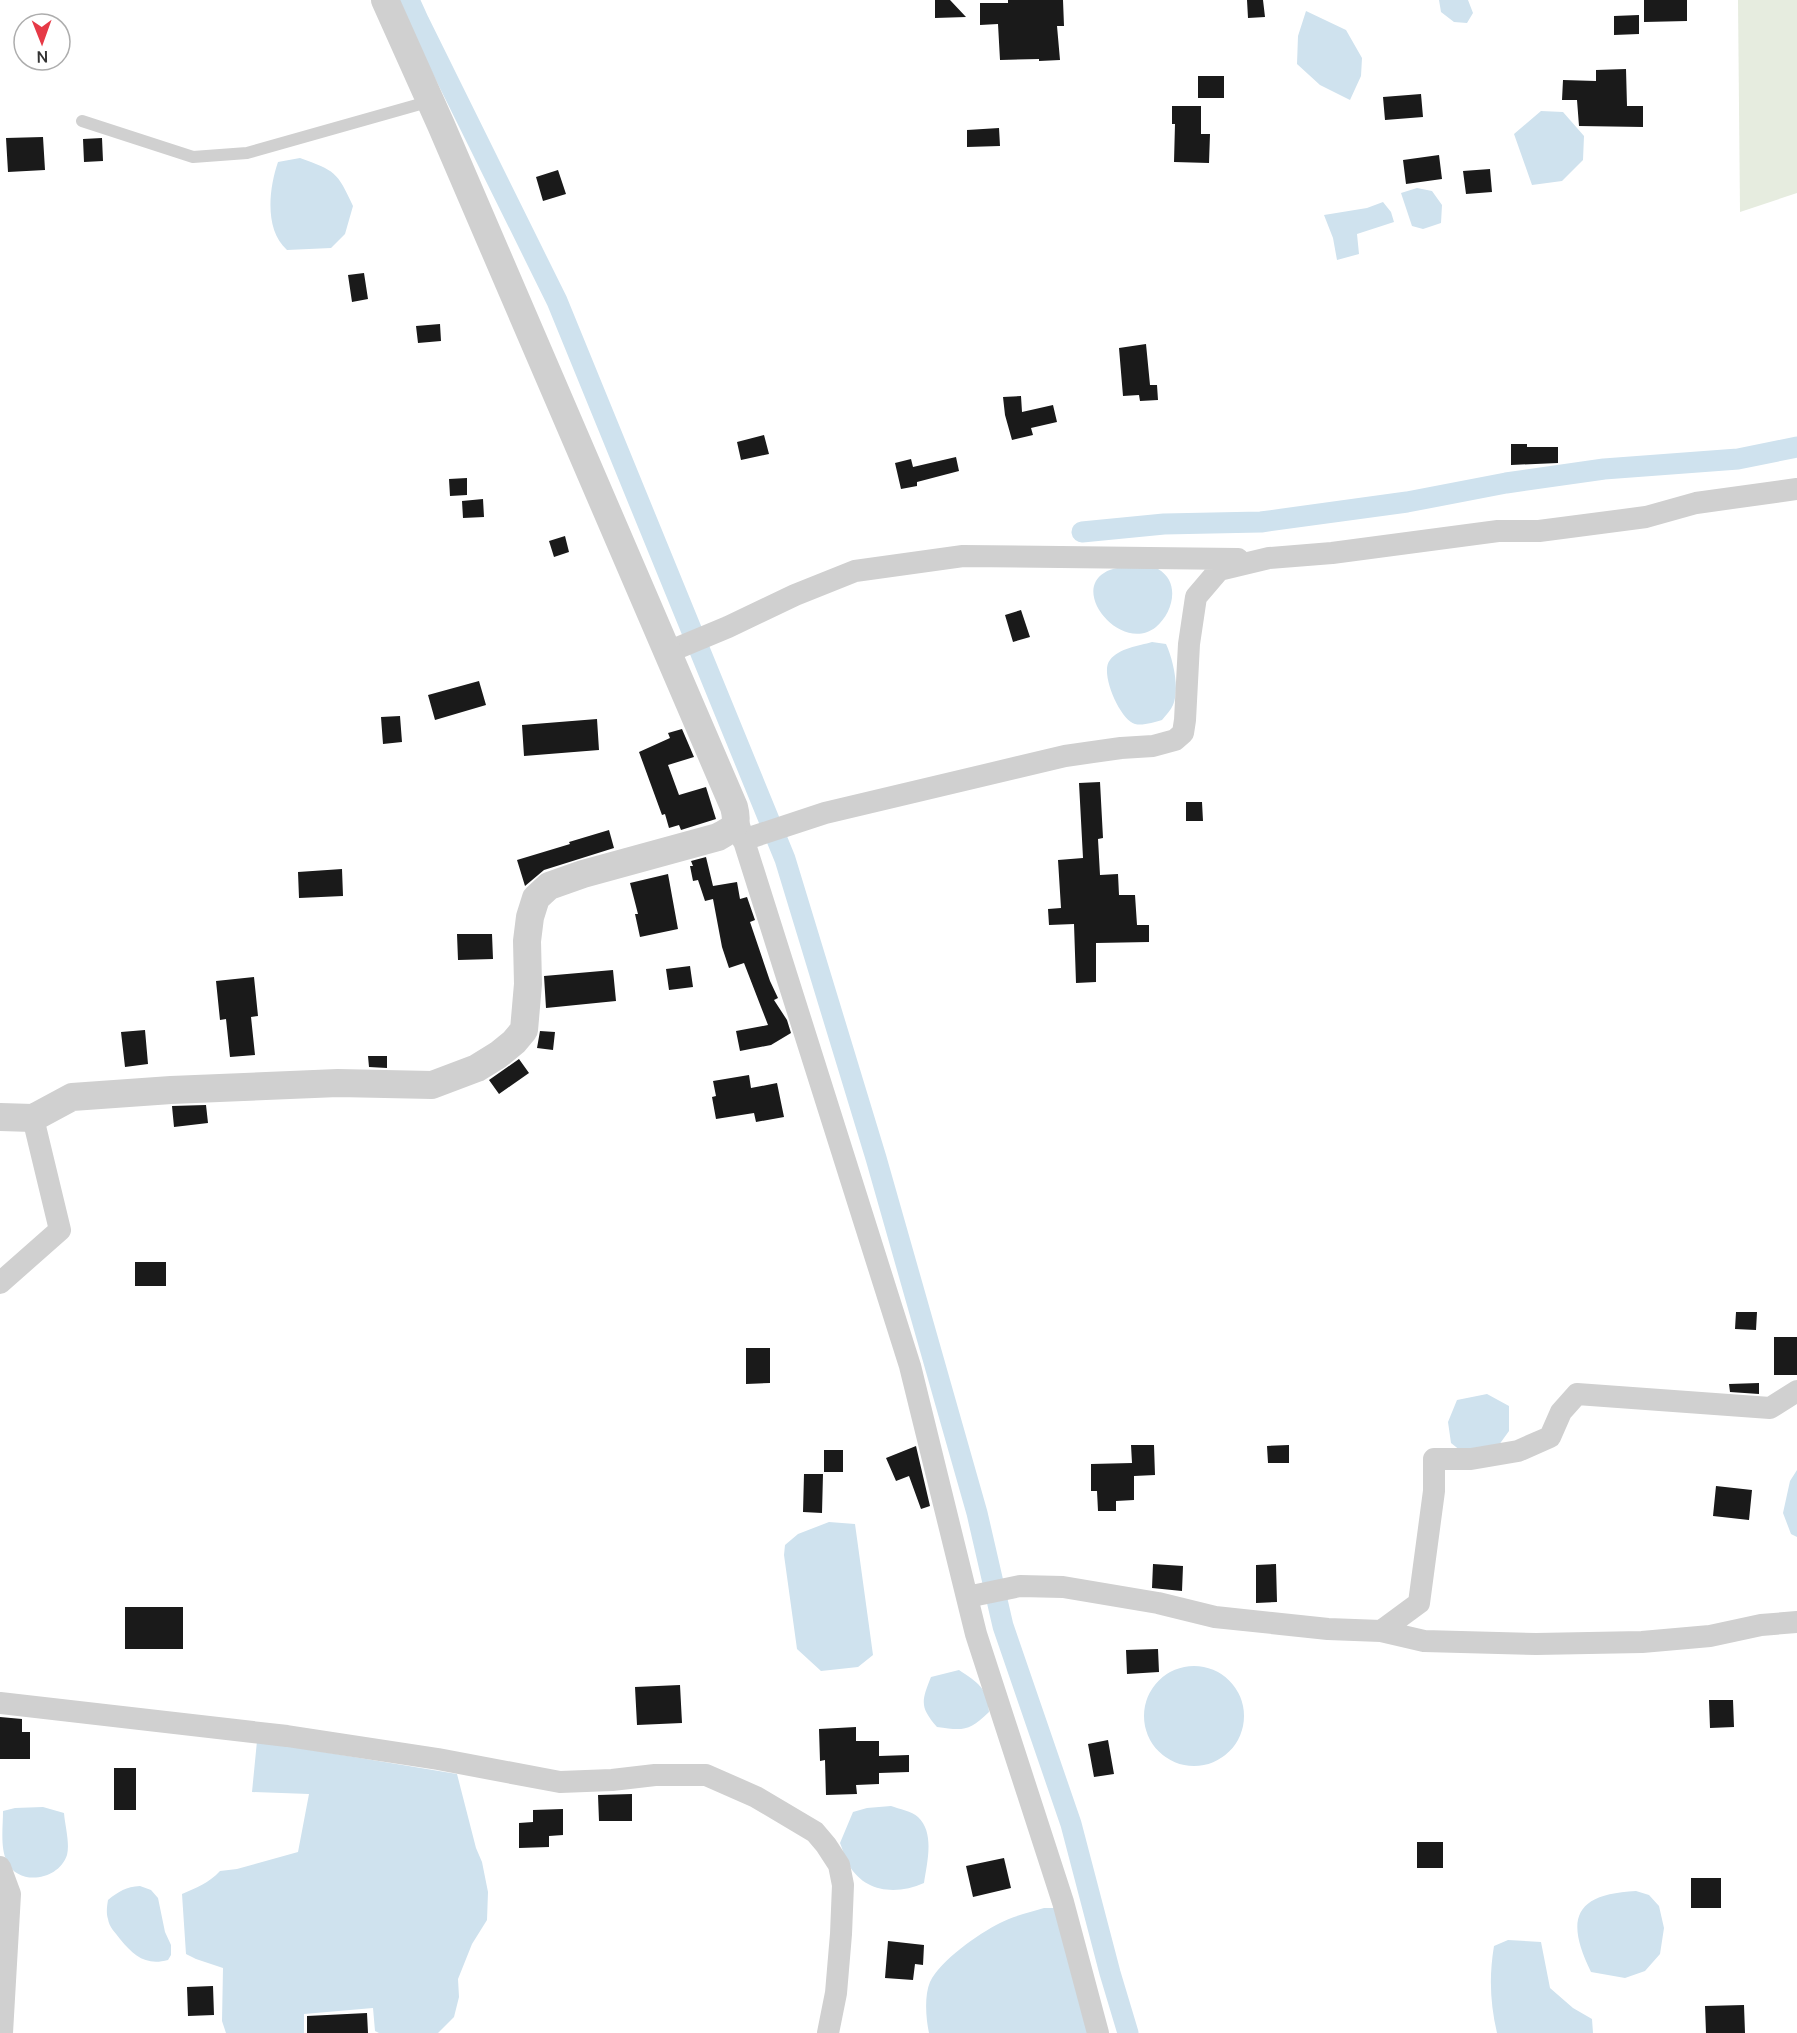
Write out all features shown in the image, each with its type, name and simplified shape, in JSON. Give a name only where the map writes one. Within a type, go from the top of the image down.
[{"type":"street","points":[[385,0],[734,807],[910,1366],[976,1634],[1063,1902],[1098,2033]]},
{"type":"street","points":[[668,652],[795,595],[855,571],[963,555],[1263,560],[1498,531],[1539,531],[1616,521],[1646,517],[1696,503],[1797,489]]},
{"type":"street","points":[[0,1117],[33,1119],[72,1097],[338,1083],[432,1085],[477,1068],[498,1055],[524,1030],[530,917],[537,898],[549,886],[583,874],[718,837],[731,830],[825,813],[1065,756],[1153,746],[1175,740],[1183,733],[1185,720],[1189,644],[1196,597],[1219,570],[1263,560]]},
{"type":"street","points":[[0,1283],[60,1230],[33,1119]]},
{"type":"street","points":[[1381,1631],[1419,1603],[1434,1491],[1434,1459],[1471,1459],[1518,1451],[1550,1437],[1561,1412],[1577,1394],[1770,1408],[1797,1391]]},
{"type":"street","points":[[967,1597],[1020,1586],[1074,1589],[1158,1603],[1215,1617],[1328,1629],[1381,1631],[1424,1641],[1536,1644],[1641,1642],[1710,1636],[1761,1625],[1797,1622]]},
{"type":"street","points":[[0,1703],[287,1736],[438,1759],[560,1782],[612,1780],[655,1775],[706,1775],[756,1797],[815,1832],[839,1865],[843,1885],[841,1934],[836,1993],[828,2033]]},
{"type":"street","points":[[0,1867],[10,1894],[2,2033]]},
{"type":"lane","points":[[82,121],[193,157],[247,153],[430,101]]},
{"type":"shaded area","points":[[1738,0],[1797,0],[1797,193],[1740,212]]},
{"type":"water","points":[[1439,0],[1468,0],[1473,13],[1467,23],[1454,22],[1441,12]]},
{"type":"water","points":[[1306,11],[1346,30],[1362,58],[1361,76],[1350,100],[1320,85],[1297,64],[1298,36]]},
{"type":"water","points":[[1541,111],[1563,112],[1584,136],[1583,160],[1562,181],[1532,185],[1514,134]]},
{"type":"water","points":[[300,158],[334,174],[353,206],[345,234],[331,248],[287,250],[275,231],[270,208],[272,184],[278,162]]},
{"type":"water","points":[[1417,188],[1432,191],[1442,205],[1441,223],[1423,229],[1412,226],[1401,193]]},
{"type":"water","points":[[1383,202],[1391,212],[1394,222],[1357,234],[1359,254],[1337,260],[1333,238],[1324,215],[1367,208]]},
{"type":"water","points":[[1117,568],[1158,569],[1170,582],[1172,598],[1170,606],[1167,614],[1156,627],[1143,633],[1129,633],[1116,627],[1105,618],[1097,606],[1093,594],[1095,582],[1106,572]]},
{"type":"water","points":[[1152,642],[1166,644],[1169,650],[1175,674],[1175,698],[1171,709],[1162,720],[1135,724],[1123,714],[1113,695],[1107,666],[1110,660],[1119,653]]},
{"type":"water","points":[[1487,1394],[1509,1406],[1509,1431],[1496,1449],[1461,1451],[1451,1443],[1448,1422],[1457,1400]]},
{"type":"water","points":[[1797,1470],[1797,1537],[1791,1534],[1783,1513],[1790,1481]]},
{"type":"water","points":[[829,1522],[855,1524],[873,1655],[858,1667],[821,1671],[797,1649],[784,1555],[785,1545],[798,1534]]},
{"type":"water","points":[[1194,1666],[1213,1669],[1230,1680],[1241,1697],[1244,1716],[1241,1735],[1230,1752],[1213,1763],[1194,1766],[1175,1763],[1158,1752],[1147,1735],[1144,1716],[1147,1697],[1158,1680],[1175,1669]]},
{"type":"water","points":[[959,1670],[984,1691],[989,1712],[966,1728],[937,1727],[927,1714],[924,1704],[931,1677]]},
{"type":"water","points":[[257,1741],[457,1774],[476,1848],[482,1862],[488,1892],[487,1920],[472,1944],[458,1979],[459,1997],[454,2017],[438,2033],[379,2033],[375,2031],[373,2008],[304,2014],[304,2033],[226,2033],[222,2021],[223,1968],[186,1954],[182,1894],[207,1882],[220,1871],[237,1869],[298,1852],[309,1794],[252,1792]]},
{"type":"water","points":[[891,1806],[918,1817],[927,1831],[928,1857],[924,1883],[914,1887],[882,1889],[864,1881],[849,1865],[840,1843],[853,1812]]},
{"type":"water","points":[[43,1807],[64,1813],[68,1840],[67,1855],[63,1864],[48,1875],[29,1877],[20,1875],[13,1870],[5,1856],[3,1811]]},
{"type":"water","points":[[140,1886],[151,1890],[158,1898],[165,1932],[171,1945],[171,1955],[168,1960],[153,1962],[136,1955],[110,1925],[107,1917],[108,1900],[123,1890]]},
{"type":"water","points":[[1636,1891],[1649,1895],[1659,1906],[1664,1928],[1660,1954],[1645,1971],[1625,1978],[1591,1972],[1578,1937],[1577,1924],[1580,1913],[1599,1897]]},
{"type":"water","points":[[1044,1908],[1056,1908],[1088,2033],[929,2033],[926,2008],[928,1988],[942,1965],[961,1948],[991,1928],[1011,1918]]},
{"type":"water","points":[[1508,1940],[1541,1942],[1550,1988],[1573,2008],[1592,2019],[1593,2033],[1497,2033],[1491,1990],[1492,1957],[1494,1946]]},
{"type":"building","points":[[935,0],[950,0],[966,17],[935,18]]},
{"type":"building","points":[[1008,0],[1063,0],[1064,26],[1057,26],[1060,60],[1000,60],[998,24],[980,25],[980,3],[1008,3]]},
{"type":"building","points":[[1247,0],[1263,0],[1265,17],[1248,18]]},
{"type":"building","points":[[1644,0],[1687,0],[1687,21],[1644,22]]},
{"type":"building","points":[[1639,15],[1639,34],[1614,35],[1614,16]]},
{"type":"building","points":[[1626,69],[1627,106],[1643,106],[1643,127],[1579,126],[1577,100],[1562,100],[1563,80],[1596,81],[1596,70]]},
{"type":"building","points":[[1198,76],[1224,76],[1224,98],[1198,98]]},
{"type":"building","points":[[1421,94],[1423,117],[1385,120],[1383,97]]},
{"type":"building","points":[[1172,106],[1201,106],[1201,134],[1210,134],[1209,163],[1174,162],[1175,124],[1172,124]]},
{"type":"building","points":[[999,128],[1000,146],[967,147],[967,130]]},
{"type":"building","points":[[43,137],[45,170],[8,172],[6,138]]},
{"type":"building","points":[[102,138],[103,161],[84,162],[83,139]]},
{"type":"building","points":[[1439,155],[1442,179],[1406,184],[1403,160]]},
{"type":"building","points":[[1490,169],[1492,192],[1466,194],[1463,171]]},
{"type":"building","points":[[558,170],[566,194],[543,201],[536,177]]},
{"type":"building","points":[[364,273],[368,299],[352,302],[348,275]]},
{"type":"building","points":[[440,324],[441,341],[418,343],[416,326]]},
{"type":"building","points":[[1146,344],[1150,385],[1157,385],[1158,400],[1140,401],[1139,395],[1123,396],[1119,348]]},
{"type":"building","points":[[1021,396],[1022,412],[1053,405],[1057,422],[1031,428],[1033,435],[1012,440],[1003,397]]},
{"type":"building","points":[[764,435],[769,454],[741,460],[737,442]]},
{"type":"building","points":[[1511,444],[1527,444],[1527,447],[1558,447],[1558,463],[1511,465]]},
{"type":"building","points":[[956,457],[959,471],[917,482],[917,486],[901,489],[895,463],[911,459],[913,467]]},
{"type":"building","points":[[467,478],[467,495],[450,496],[449,479]]},
{"type":"building","points":[[483,499],[484,517],[463,518],[462,501]]},
{"type":"building","points":[[565,536],[569,552],[554,557],[549,541]]},
{"type":"building","points":[[1021,610],[1030,637],[1013,642],[1005,615]]},
{"type":"building","points":[[479,681],[486,705],[435,720],[428,695]]},
{"type":"building","points":[[400,716],[402,742],[383,744],[381,717]]},
{"type":"building","points":[[597,719],[599,750],[524,756],[522,725]]},
{"type":"building","points":[[682,729],[694,757],[668,765],[679,795],[706,787],[716,819],[681,830],[679,825],[669,828],[665,814],[662,815],[639,752],[670,738],[668,733]]},
{"type":"building","points":[[1100,782],[1103,838],[1098,839],[1100,875],[1118,874],[1119,895],[1135,895],[1137,925],[1149,925],[1149,942],[1096,943],[1096,982],[1076,983],[1074,924],[1049,925],[1048,909],[1061,908],[1058,860],[1083,858],[1079,783]]},
{"type":"building","points":[[1186,802],[1202,802],[1203,821],[1186,821]]},
{"type":"building","points":[[609,830],[614,848],[544,870],[525,886],[517,860]]},
{"type":"building","points":[[706,857],[713,886],[737,882],[740,899],[747,897],[755,920],[750,922],[778,998],[774,1000],[787,1020],[791,1033],[771,1045],[740,1051],[736,1031],[768,1025],[744,963],[729,968],[722,947],[713,899],[705,901],[698,880],[693,881],[691,861]]},
{"type":"building","points":[[342,869],[343,896],[299,898],[298,872]]},
{"type":"building","points":[[668,874],[678,929],[640,937],[635,914],[638,914],[630,883]]},
{"type":"building","points":[[457,934],[492,934],[493,959],[458,960]]},
{"type":"building","points":[[690,966],[693,987],[669,990],[666,969]]},
{"type":"building","points":[[613,970],[616,1001],[546,1008],[544,976]]},
{"type":"building","points":[[254,977],[258,1016],[251,1017],[255,1055],[230,1057],[226,1019],[220,1020],[216,981]]},
{"type":"building","points":[[145,1030],[148,1064],[125,1067],[121,1032]]},
{"type":"building","points":[[540,1031],[555,1032],[553,1050],[537,1048]]},
{"type":"building","points":[[368,1056],[387,1056],[387,1068],[369,1067]]},
{"type":"building","points":[[519,1059],[529,1073],[499,1094],[489,1080]]},
{"type":"building","points":[[749,1075],[751,1088],[777,1083],[784,1117],[756,1122],[754,1113],[716,1119],[712,1097],[716,1096],[713,1081]]},
{"type":"building","points":[[206,1105],[208,1123],[174,1127],[172,1106]]},
{"type":"building","points":[[135,1262],[166,1262],[166,1286],[135,1286]]},
{"type":"building","points":[[1736,1312],[1757,1312],[1756,1330],[1735,1329]]},
{"type":"building","points":[[1774,1337],[1797,1337],[1797,1375],[1774,1375]]},
{"type":"building","points":[[746,1348],[770,1348],[770,1383],[746,1384]]},
{"type":"building","points":[[1759,1383],[1759,1394],[1730,1392],[1729,1384]]},
{"type":"building","points":[[1131,1445],[1154,1445],[1155,1475],[1134,1476],[1134,1500],[1116,1501],[1116,1511],[1098,1511],[1097,1491],[1091,1491],[1091,1464],[1132,1463]]},
{"type":"building","points":[[1289,1445],[1289,1463],[1268,1463],[1267,1446]]},
{"type":"building","points":[[916,1446],[930,1506],[921,1509],[909,1476],[896,1481],[886,1458]]},
{"type":"building","points":[[824,1450],[843,1450],[843,1472],[824,1472]]},
{"type":"building","points":[[804,1474],[823,1474],[822,1513],[803,1512]]},
{"type":"building","points":[[1716,1486],[1752,1490],[1749,1520],[1713,1516]]},
{"type":"building","points":[[1153,1564],[1183,1566],[1182,1591],[1152,1588]]},
{"type":"building","points":[[1276,1564],[1277,1602],[1256,1603],[1256,1565]]},
{"type":"building","points":[[125,1607],[183,1607],[183,1649],[125,1649]]},
{"type":"building","points":[[1158,1649],[1159,1672],[1127,1674],[1126,1650]]},
{"type":"building","points":[[680,1685],[682,1723],[637,1725],[635,1687]]},
{"type":"building","points":[[1709,1700],[1733,1700],[1734,1727],[1710,1728]]},
{"type":"building","points":[[0,1717],[22,1719],[22,1732],[30,1732],[30,1759],[0,1759]]},
{"type":"building","points":[[856,1727],[856,1741],[879,1741],[879,1756],[909,1755],[909,1772],[879,1773],[879,1784],[856,1785],[857,1794],[826,1795],[825,1760],[820,1761],[819,1729]]},
{"type":"building","points":[[1108,1740],[1114,1774],[1094,1777],[1088,1744]]},
{"type":"building","points":[[114,1768],[136,1768],[136,1810],[114,1810]]},
{"type":"building","points":[[632,1794],[632,1821],[599,1821],[598,1795]]},
{"type":"building","points":[[563,1809],[563,1835],[549,1836],[549,1847],[519,1848],[519,1823],[533,1822],[533,1810]]},
{"type":"building","points":[[1417,1842],[1443,1842],[1443,1868],[1417,1868]]},
{"type":"building","points":[[1004,1858],[1011,1888],[973,1897],[966,1866]]},
{"type":"building","points":[[1691,1878],[1721,1878],[1721,1908],[1691,1908]]},
{"type":"building","points":[[888,1941],[924,1945],[923,1965],[915,1964],[913,1980],[885,1978]]},
{"type":"building","points":[[213,1986],[214,2015],[188,2016],[187,1987]]},
{"type":"building","points":[[1744,2005],[1745,2033],[1706,2033],[1705,2006]]},
{"type":"building","points":[[367,2013],[368,2033],[307,2033],[307,2016]]},
{"type":"waterway","points":[[409,0],[557,301],[785,859],[876,1158],[977,1513],[1003,1626],[1071,1824],[1128,2033]]},
{"type":"waterway","points":[[1082,532],[1164,524],[1261,522],[1407,502],[1506,483],[1604,469],[1738,459],[1797,447]]}]
